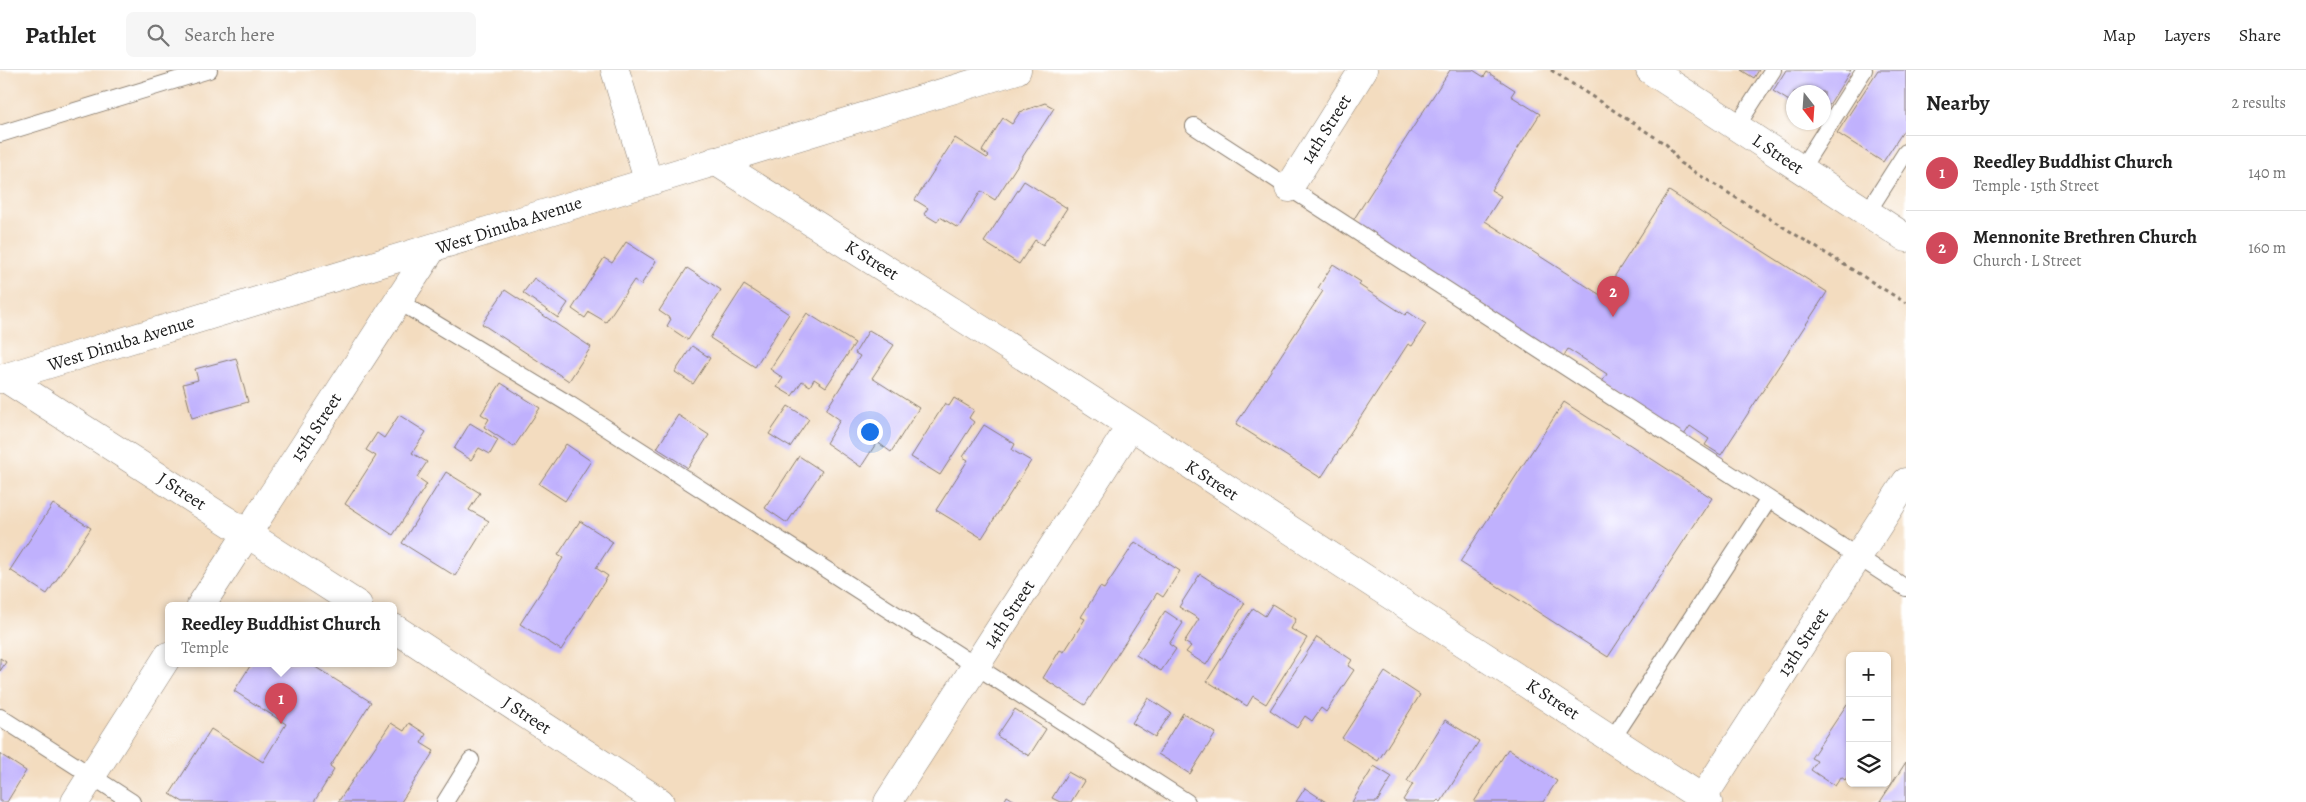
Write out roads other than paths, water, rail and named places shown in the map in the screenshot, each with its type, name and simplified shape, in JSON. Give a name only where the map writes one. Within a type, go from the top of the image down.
[{"type":"street","points":[[615,70],[648,180]]},
{"type":"street","name":"West Dinuba Avenue","points":[[2,378],[432,249],[648,180],[1017,70]]},
{"type":"street","name":"14th Street","points":[[1289,188],[1363,70]]},
{"type":"street","name":"L Street","points":[[1667,75],[1737,126],[1906,238]]},
{"type":"street","name":"K Street","points":[[715,160],[1613,738],[1703,801]]},
{"type":"street","name":"15th Street","points":[[203,602],[432,249]]},
{"type":"street","name":"J Street","points":[[2,378],[353,602]]},
{"type":"street","name":"14th Street","points":[[888,802],[1130,426]]},
{"type":"street","name":"13th Street","points":[[1703,801],[1906,482]]},
{"type":"street","name":"J Street","points":[[397,630],[660,802]]},
{"type":"street","points":[[75,802],[165,661]]},
{"type":"lane","points":[[0,134],[208,70]]},
{"type":"lane","points":[[1737,126],[1773,70]]},
{"type":"lane","points":[[1801,169],[1864,70]]},
{"type":"lane","points":[[1194,126],[1906,588]]},
{"type":"lane","points":[[1867,213],[1906,152]]},
{"type":"lane","points":[[398,300],[569,404],[1187,802]]},
{"type":"lane","points":[[1613,738],[1769,499]]},
{"type":"lane","points":[[0,717],[132,802]]},
{"type":"lane","points":[[445,802],[471,760]]},
{"type":"place","name":"Mennonite Brethren Church","points":[[1613,317]]},
{"type":"place","name":"Reedley Buddhist Church","points":[[281,724]]}]
